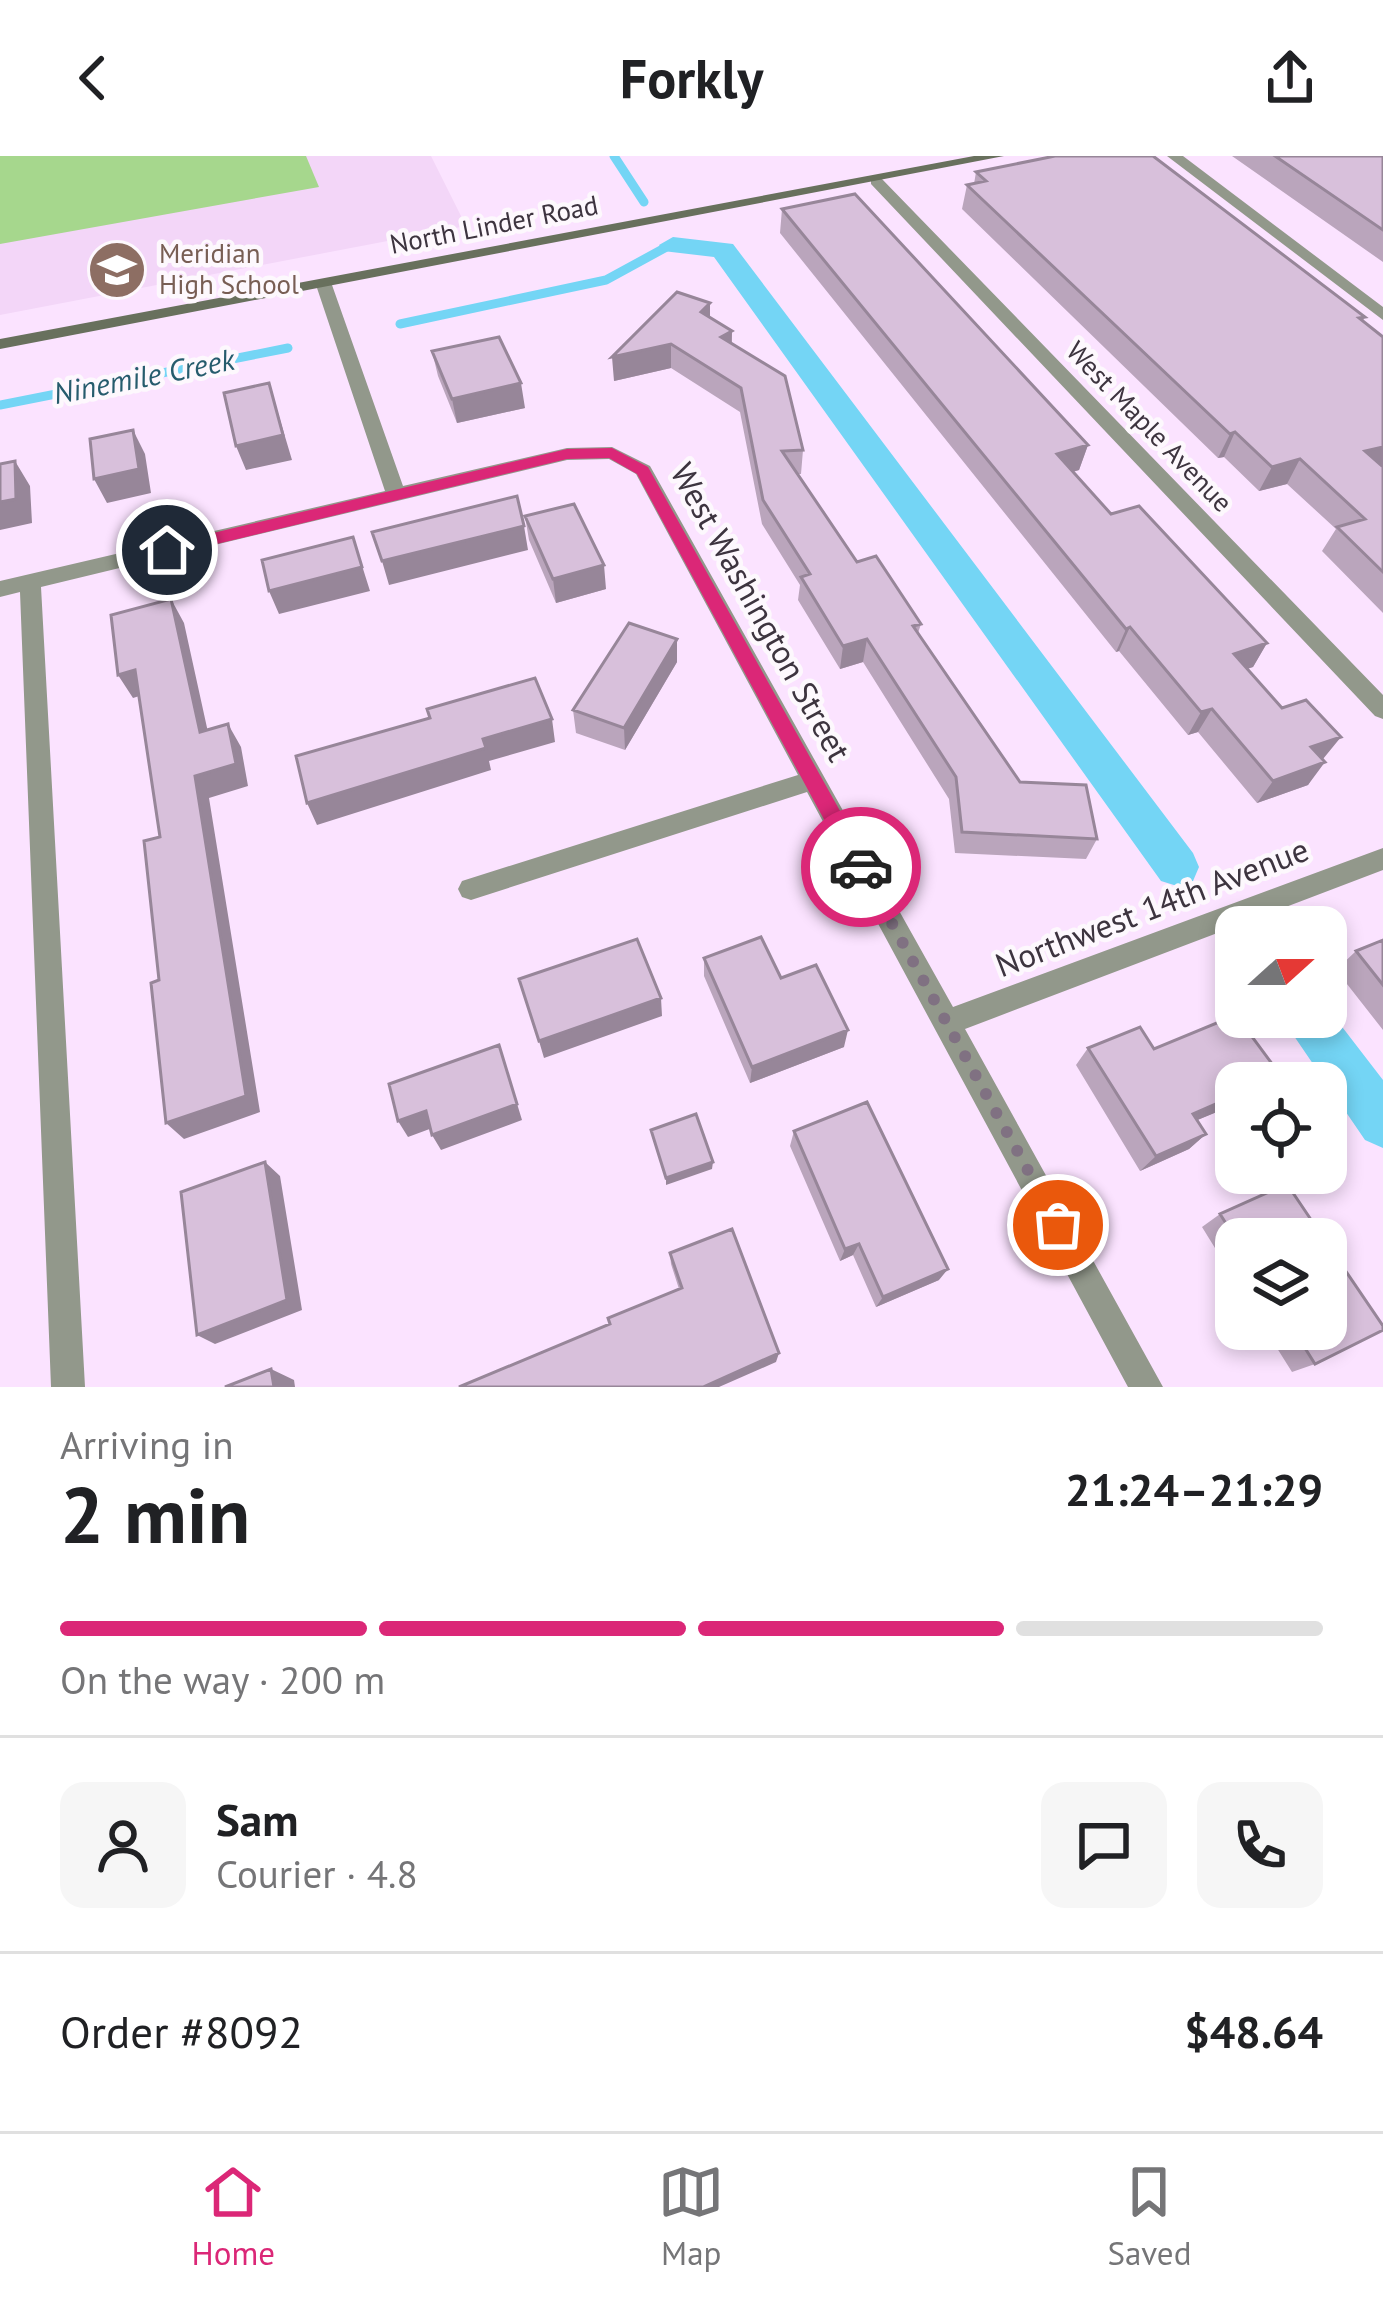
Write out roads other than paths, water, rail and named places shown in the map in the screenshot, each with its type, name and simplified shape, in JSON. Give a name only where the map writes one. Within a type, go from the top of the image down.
[{"type":"main road","name":"North Linder Road","points":[[0,344],[998,156]]},
{"type":"street","points":[[1174,156],[1383,316]]},
{"type":"street","name":"West Maple Avenue","points":[[876,181],[1383,710]]},
{"type":"street","points":[[0,589],[397,496],[324,285]]},
{"type":"street","name":"West Washington Street","points":[[397,496],[567,454],[612,453],[643,470],[1146,1387]]},
{"type":"street","points":[[30,582],[68,1387]]},
{"type":"street","points":[[471,889],[813,780]]},
{"type":"street","name":"Northwest 14th Avenue","points":[[946,1023],[1383,859]]},
{"type":"waterway","name":"Ninemile Creek","points":[[614,156],[644,202]]},
{"type":"waterway","name":"Ninemile Creek","points":[[400,324],[606,280],[672,244]]},
{"type":"waterway","points":[[673,245],[723,250],[1177,867]]},
{"type":"waterway","name":"Ninemile Creek","points":[[0,405],[288,348]]},
{"type":"waterway","points":[[1321,1038],[1383,1122]]},
{"type":"place","name":"Meridian High School","points":[[117,270]]}]
